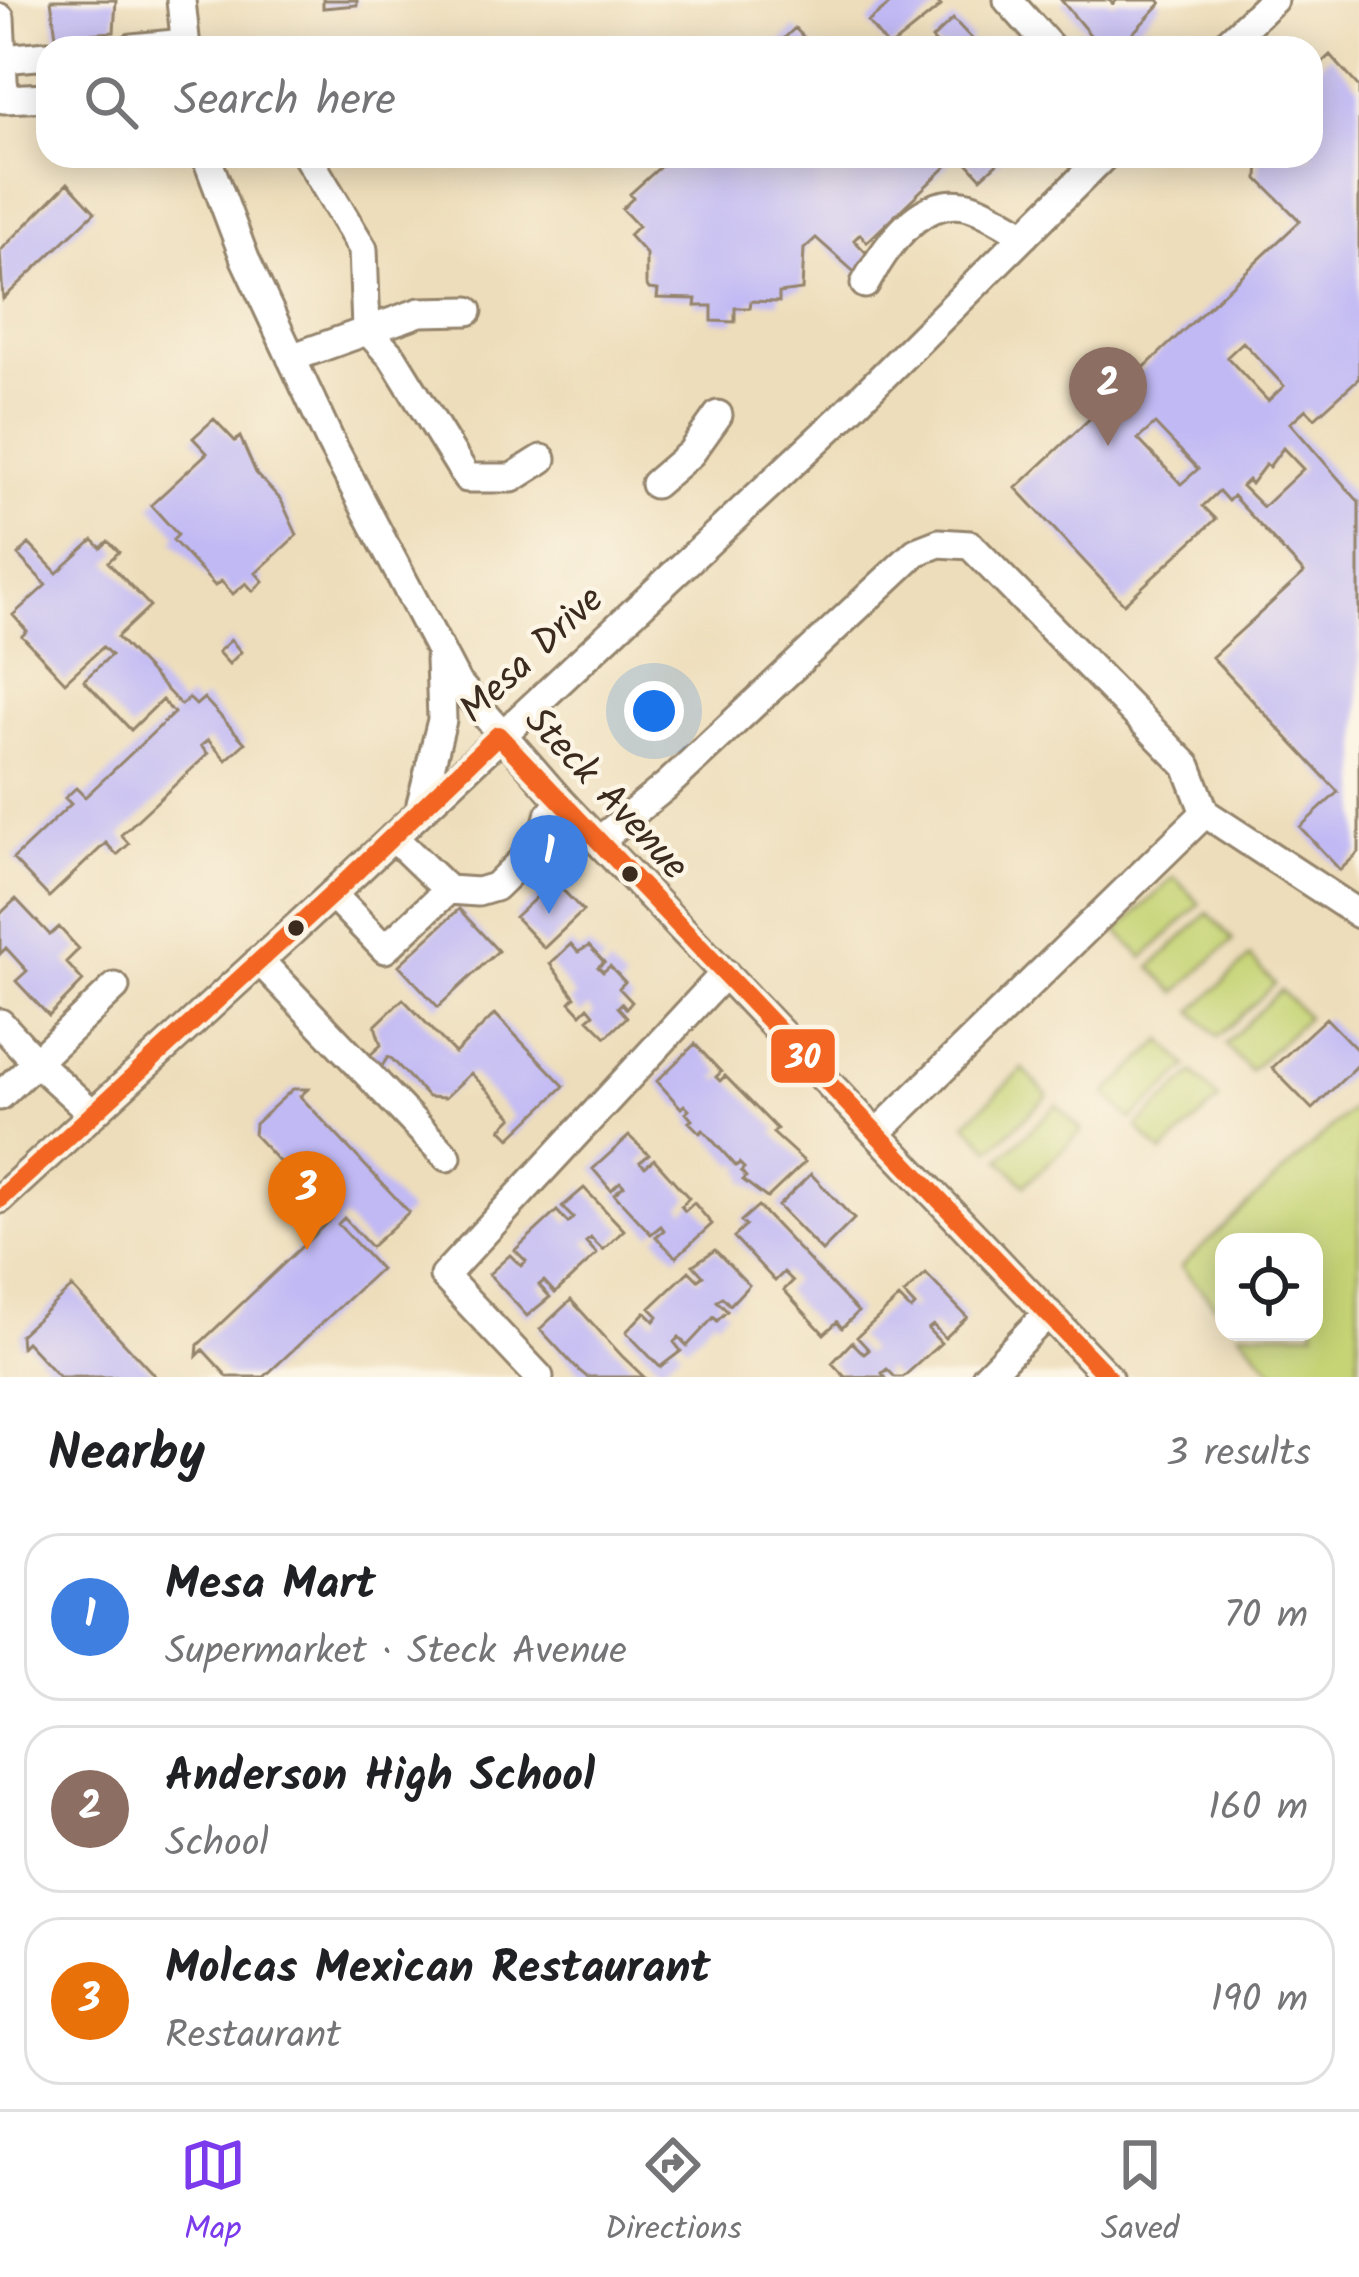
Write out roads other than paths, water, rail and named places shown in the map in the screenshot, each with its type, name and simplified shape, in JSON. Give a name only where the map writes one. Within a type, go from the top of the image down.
[{"type":"street","points":[[181,0],[185,36]]},
{"type":"street","points":[[1008,0],[1041,36]]},
{"type":"street","points":[[1235,36],[1273,0]]},
{"type":"street","points":[[0,18],[4,99],[36,98]]},
{"type":"street","points":[[3,59],[36,56]]},
{"type":"street","name":"Steck Avenue","points":[[210,168],[244,260],[440,655],[499,734],[1108,1377]]},
{"type":"street","points":[[314,168],[362,249],[365,329],[393,358],[467,478],[512,478],[542,459]]},
{"type":"street","name":"Mesa Drive","points":[[0,1199],[829,429],[1092,168]]},
{"type":"street","points":[[865,284],[899,231],[947,206],[963,205],[1025,235]]},
{"type":"street","points":[[291,358],[420,312],[468,311]]},
{"type":"street","points":[[656,484],[691,453],[718,415]]},
{"type":"street","points":[[600,840],[666,786],[916,552],[939,543],[970,545],[1187,766],[1204,813],[1359,914]]},
{"type":"street","points":[[419,812],[441,730],[440,655]]},
{"type":"street","points":[[393,837],[448,890],[495,887],[543,840],[549,816],[562,802]]},
{"type":"street","points":[[877,1133],[1204,813]]},
{"type":"street","points":[[332,894],[385,949],[448,890]]},
{"type":"street","points":[[260,961],[447,1157]]},
{"type":"street","points":[[538,1377],[444,1276],[725,973]]},
{"type":"street","points":[[0,1096],[116,987]]},
{"type":"street","points":[[0,1023],[92,1112]]},
{"type":"street","points":[[986,1377],[1048,1313]]},
{"type":"place","name":"Anderson High School","points":[[1108,446]]},
{"type":"place","name":"Mesa Mart","points":[[549,914]]},
{"type":"place","name":"Molcas Mexican Restaurant","points":[[307,1250]]}]
